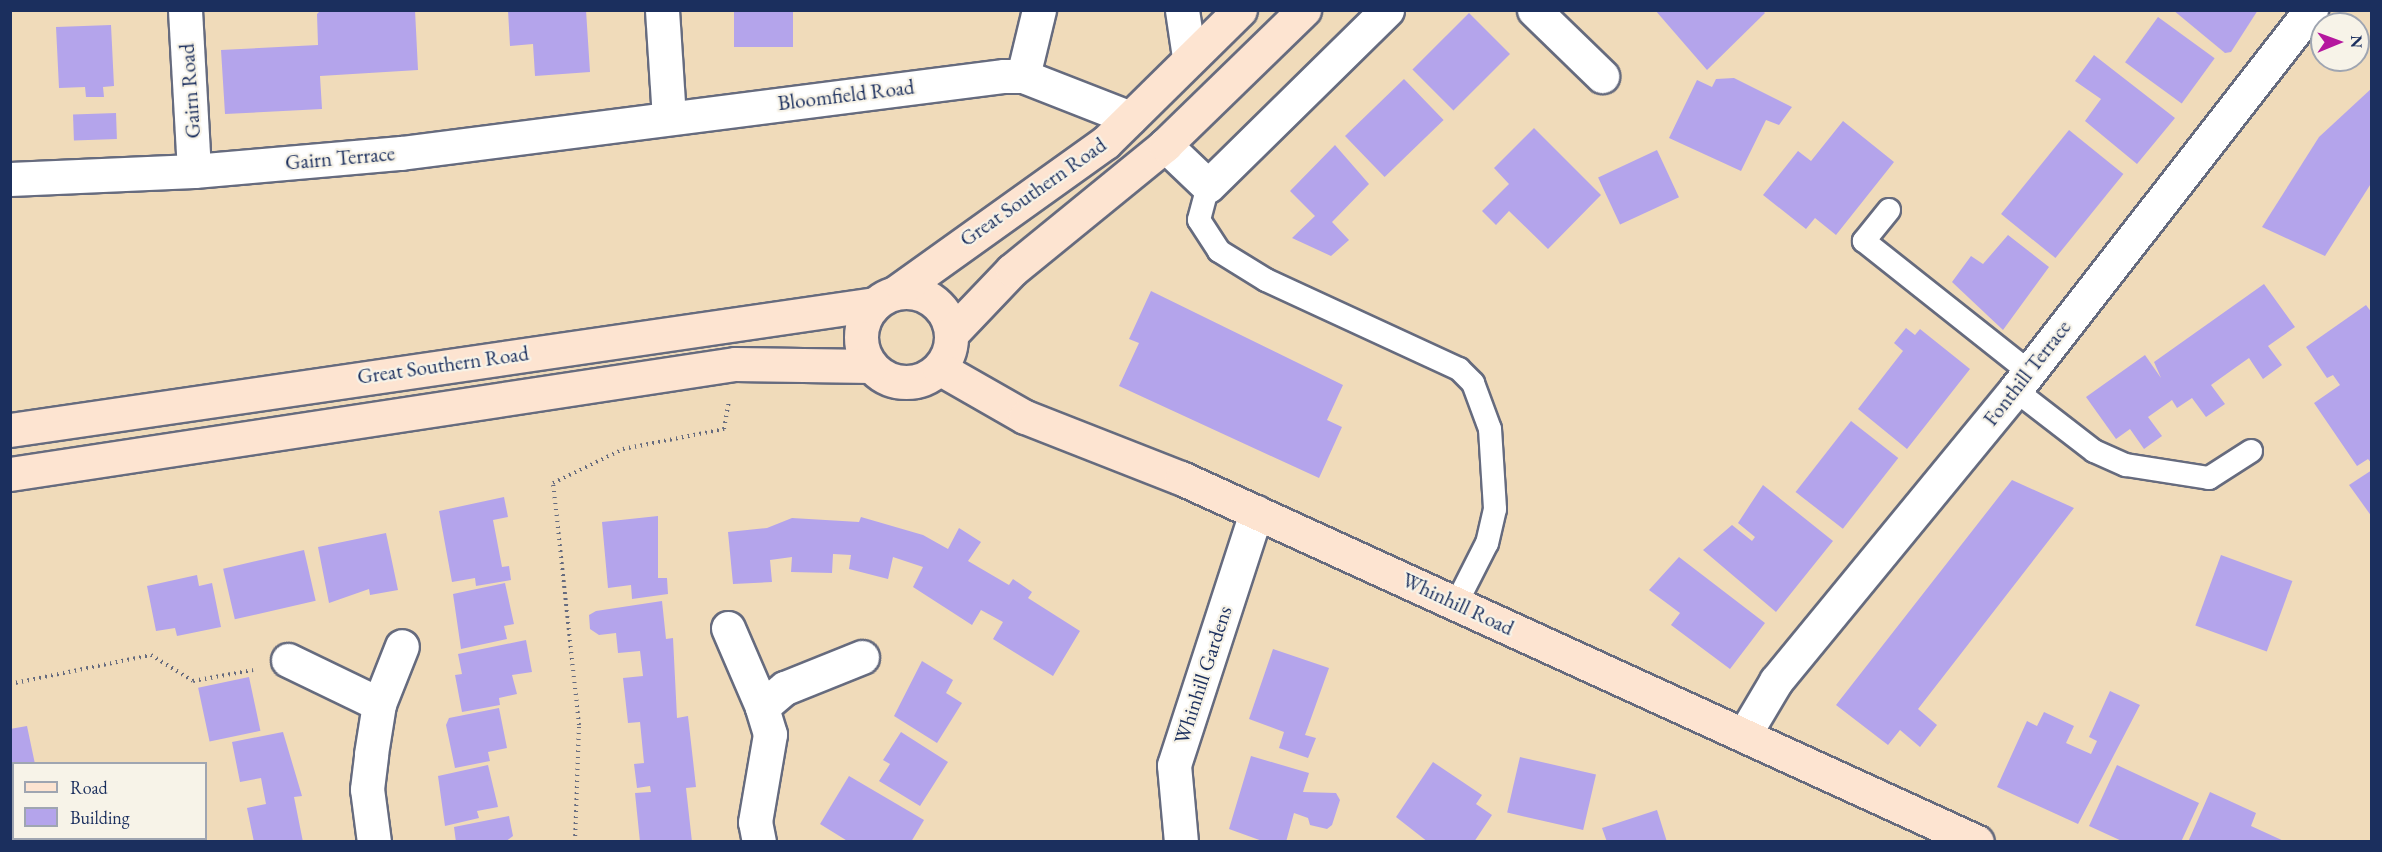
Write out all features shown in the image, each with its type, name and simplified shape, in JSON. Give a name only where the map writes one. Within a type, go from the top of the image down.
[{"type":"main road","name":"Great Southern Road","points":[[10,430],[885,298],[1065,173],[1130,118],[1189,57],[1240,10]]},
{"type":"main road","name":"Great Southern Road","points":[[951,334],[1036,247],[1165,145],[1304,10]]},
{"type":"main road","points":[[926,296],[939,306],[951,334],[939,368],[912,382],[883,376],[871,366],[864,354],[862,327],[885,298],[926,296]]},
{"type":"main road","name":"Great Southern Road","points":[[10,474],[735,364],[871,366]]},
{"type":"main road","name":"Whinhill Road","points":[[939,368],[1025,417],[1256,512],[1977,842]]},
{"type":"street","name":"Gairn Road","points":[[185,10],[195,171]]},
{"type":"street","points":[[662,10],[669,118]]},
{"type":"street","points":[[1023,76],[1039,10]]},
{"type":"street","points":[[1182,10],[1189,57]]},
{"type":"street","points":[[1165,145],[1208,186],[1387,10]]},
{"type":"street","points":[[1534,10],[1602,76]]},
{"type":"street","name":"Fonthill Terrace","points":[[1744,735],[1776,681],[2022,381],[2311,10]]},
{"type":"street","name":"Bloomfield Road","points":[[669,118],[1023,76],[1130,118]]},
{"type":"street","name":"Gairn Terrace","points":[[10,179],[195,171],[401,153],[669,118]]},
{"type":"street","name":"Whinhill Gardens","points":[[1181,842],[1173,765],[1256,512]]},
{"type":"street","points":[[728,628],[762,707],[770,734],[755,822],[759,842]]},
{"type":"street","points":[[374,842],[367,789],[379,704],[402,646]]},
{"type":"street","points":[[762,707],[785,687],[862,657]]},
{"type":"street","points":[[288,660],[379,704]]},
{"type":"lane","points":[[1208,186],[1199,220],[1219,251],[1266,280],[1459,369],[1473,383],[1490,429],[1495,509],[1487,543],[1456,604]]},
{"type":"lane","points":[[1889,210],[1864,241],[2022,381],[2094,451],[2126,465],[2209,478],[2251,451]]},
{"type":"path","points":[[575,842],[579,724],[553,483],[623,449],[724,429],[735,364]]},
{"type":"path","points":[[10,684],[151,655],[193,681],[288,660]]},
{"type":"building","points":[[321,10],[415,10],[418,70],[320,76],[322,109],[225,114],[221,50],[318,45],[317,14]]},
{"type":"building","points":[[508,10],[586,10],[590,72],[535,76],[533,44],[510,46]]},
{"type":"building","points":[[734,10],[793,10],[793,47],[734,47]]},
{"type":"building","points":[[1655,10],[1762,10],[1765,13],[1707,70]]},
{"type":"building","points":[[2173,10],[2258,10],[2231,52],[2225,53]]},
{"type":"building","points":[[1469,13],[1510,54],[1453,111],[1412,70]]},
{"type":"building","points":[[2158,17],[2215,58],[2182,103],[2125,62]]},
{"type":"building","points":[[111,25],[114,86],[103,87],[104,97],[86,97],[85,87],[59,88],[56,27]]},
{"type":"building","points":[[2094,55],[2175,118],[2137,164],[2085,121],[2101,99],[2075,81]]},
{"type":"building","points":[[1734,78],[1792,107],[1779,125],[1766,120],[1741,171],[1669,138],[1697,80],[1712,87],[1716,79]]},
{"type":"building","points":[[1404,79],[1444,120],[1385,177],[1345,136]]},
{"type":"building","points":[[2372,88],[2372,182],[2325,256],[2262,227],[2319,137]]},
{"type":"building","points":[[116,113],[117,139],[74,140],[73,115]]},
{"type":"building","points":[[1843,121],[1894,162],[1836,235],[1815,218],[1806,229],[1763,195],[1798,151],[1811,161]]},
{"type":"building","points":[[1534,128],[1601,195],[1548,249],[1509,211],[1496,225],[1482,211],[1509,184],[1494,168]]},
{"type":"building","points":[[2069,130],[2123,174],[2055,258],[2001,214]]},
{"type":"building","points":[[1335,145],[1369,184],[1332,222],[1349,240],[1331,256],[1292,238],[1315,216],[1290,191]]},
{"type":"building","points":[[1657,150],[1679,197],[1620,225],[1598,177]]},
{"type":"building","points":[[2008,235],[2049,267],[2003,330],[1952,282],[1971,256],[1983,264]]},
{"type":"building","points":[[2264,284],[2295,327],[2268,346],[2282,365],[2263,379],[2249,358],[2211,385],[2225,404],[2206,417],[2192,398],[2177,408],[2172,400],[2148,417],[2162,436],[2144,449],[2130,429],[2116,439],[2086,397],[2145,355],[2161,378],[2154,362]]},
{"type":"building","points":[[1151,291],[1343,385],[1327,420],[1342,427],[1319,478],[1119,386],[1139,343],[1129,339]]},
{"type":"building","points":[[2366,305],[2372,313],[2372,464],[2368,459],[2357,466],[2314,403],[2340,385],[2333,375],[2327,378],[2306,347]]},
{"type":"building","points":[[1906,328],[1915,335],[1920,329],[1970,369],[1907,449],[1858,409],[1903,351],[1894,343]]},
{"type":"building","points":[[1851,421],[1898,458],[1843,529],[1796,492]]},
{"type":"building","points":[[2372,470],[2372,517],[2349,485]]},
{"type":"building","points":[[2012,480],[2074,508],[1918,709],[1937,725],[1920,747],[1900,730],[1888,745],[1836,705]]},
{"type":"building","points":[[1763,485],[1833,541],[1776,612],[1703,550],[1732,525],[1752,541],[1755,537],[1738,523]]},
{"type":"building","points":[[504,497],[508,517],[493,520],[502,567],[509,566],[511,580],[476,586],[475,578],[452,582],[439,511]]},
{"type":"building","points":[[658,516],[658,578],[667,578],[668,594],[632,599],[631,585],[608,588],[602,522]]},
{"type":"building","points":[[861,517],[923,535],[948,549],[959,528],[981,542],[968,561],[1009,585],[1013,579],[1032,592],[1028,598],[1080,631],[1053,676],[993,639],[1003,622],[981,610],[972,625],[913,587],[923,567],[893,557],[888,579],[849,569],[851,555],[833,554],[832,573],[791,572],[792,557],[770,560],[772,582],[733,584],[728,532],[767,528],[792,518],[859,522]]},
{"type":"building","points":[[386,533],[398,590],[370,595],[369,589],[329,603],[318,547]]},
{"type":"building","points":[[304,550],[316,601],[235,619],[223,569]]},
{"type":"building","points":[[2221,555],[2292,581],[2267,651],[2195,625]]},
{"type":"building","points":[[1679,557],[1765,623],[1730,669],[1671,625],[1680,613],[1649,590]]},
{"type":"building","points":[[197,575],[199,586],[212,583],[221,627],[177,636],[175,628],[156,631],[147,586]]},
{"type":"building","points":[[505,583],[514,624],[504,626],[507,639],[461,649],[453,594]]},
{"type":"building","points":[[662,601],[666,639],[673,638],[677,718],[688,716],[696,787],[686,788],[692,842],[640,842],[635,793],[651,792],[650,786],[637,788],[634,764],[644,763],[640,722],[628,723],[623,678],[643,676],[640,651],[618,653],[616,633],[599,635],[590,629],[589,615],[596,611]]},
{"type":"building","points":[[526,640],[532,672],[512,675],[517,694],[499,698],[500,705],[462,712],[455,675],[462,674],[458,654]]},
{"type":"building","points":[[1273,649],[1329,668],[1305,735],[1316,738],[1308,758],[1279,748],[1284,732],[1249,719]]},
{"type":"building","points":[[922,661],[953,680],[946,693],[962,703],[937,743],[894,716]]},
{"type":"building","points":[[249,677],[260,731],[210,742],[198,688]]},
{"type":"building","points":[[2110,691],[2140,705],[2078,824],[1997,787],[2027,721],[2037,726],[2044,712],[2074,726],[2066,743],[2091,754],[2097,741],[2089,737]]},
{"type":"building","points":[[499,708],[507,748],[488,752],[490,761],[455,768],[446,725],[449,718]]},
{"type":"building","points":[[27,726],[35,762],[12,762],[10,794],[10,729]]},
{"type":"building","points":[[283,732],[302,796],[294,797],[303,842],[254,842],[247,808],[266,804],[261,778],[240,782],[232,742]]},
{"type":"building","points":[[901,732],[948,762],[920,806],[879,781],[890,764],[883,760]]},
{"type":"building","points":[[1251,756],[1309,773],[1303,792],[1336,793],[1340,800],[1332,825],[1327,829],[1310,825],[1308,818],[1294,813],[1286,842],[1265,842],[1229,829]]},
{"type":"building","points":[[1520,757],[1596,775],[1583,830],[1507,813]]},
{"type":"building","points":[[1433,762],[1482,795],[1476,804],[1492,815],[1474,842],[1428,842],[1396,817]]},
{"type":"building","points":[[488,765],[498,807],[477,811],[479,818],[445,826],[438,776]]},
{"type":"building","points":[[2117,765],[2199,803],[2181,842],[2124,842],[2089,826]]},
{"type":"building","points":[[849,776],[924,820],[911,842],[849,842],[820,824]]},
{"type":"building","points":[[2210,792],[2256,813],[2251,826],[2286,842],[2188,842]]},
{"type":"building","points":[[1657,810],[1667,842],[1607,842],[1602,828]]},
{"type":"building","points":[[509,816],[513,836],[505,842],[456,842],[454,827]]},
{"type":"building","points":[[10,829],[12,840],[67,842],[10,842]]}]
